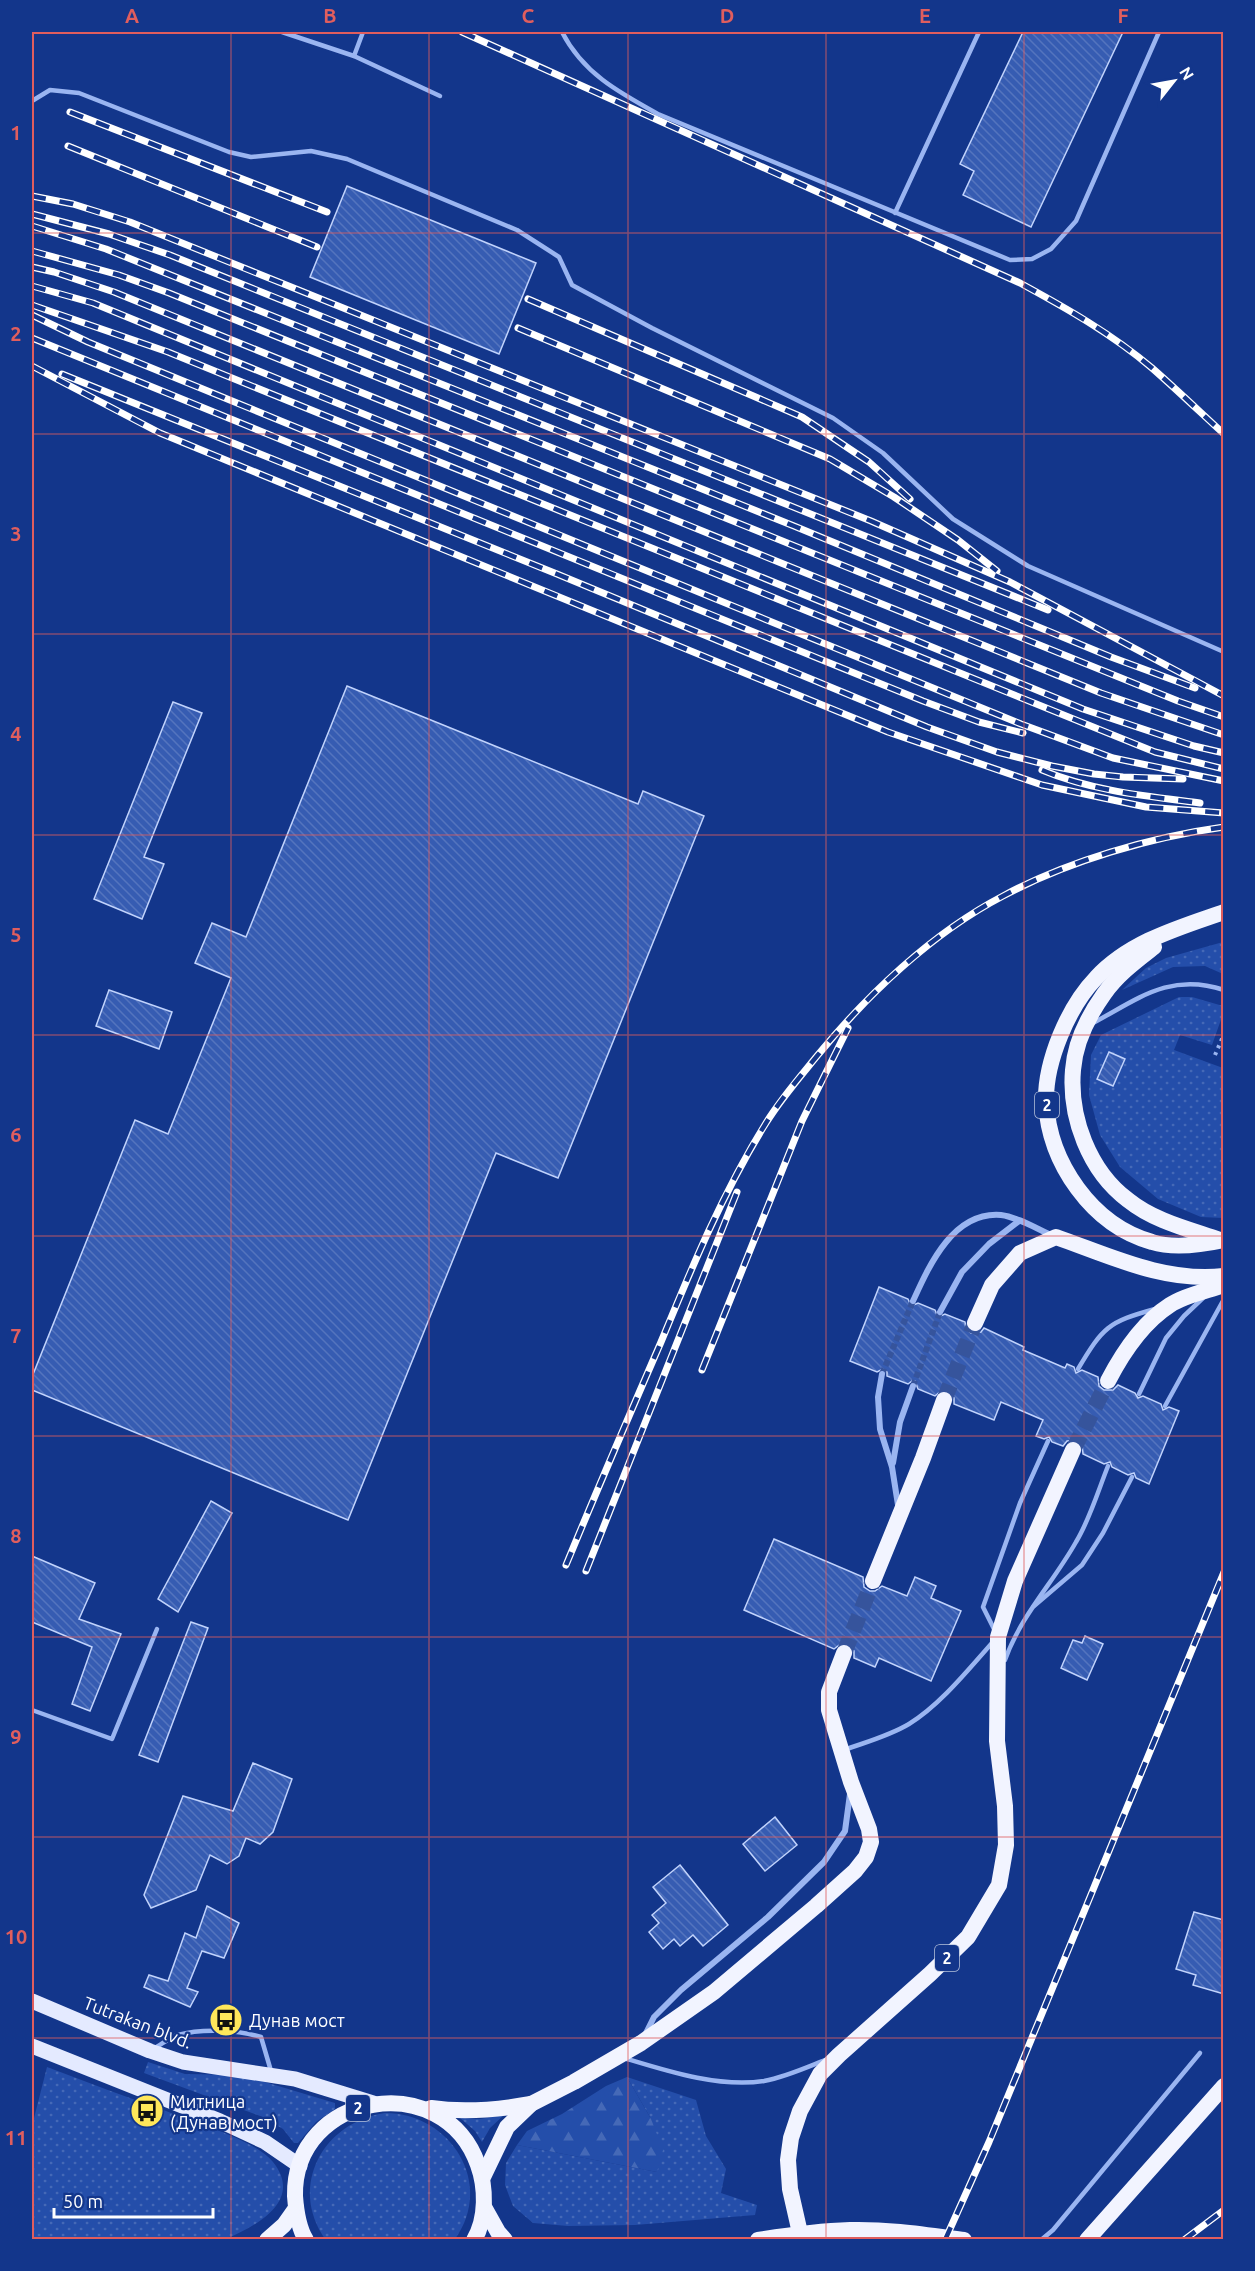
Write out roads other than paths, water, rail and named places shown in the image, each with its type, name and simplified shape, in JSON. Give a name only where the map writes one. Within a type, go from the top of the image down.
[{"type":"highway","name":"2","points":[[1222,1240],[1192,1246],[1154,1243],[1130,1234],[1106,1218],[1085,1200],[1066,1170],[1050,1131],[1046,1102],[1048,1076],[1062,1032],[1094,979],[1134,948],[1164,933],[1224,912]]},
{"type":"highway","name":"2","points":[[1193,923],[1156,945],[1128,966],[1105,992],[1084,1028],[1073,1069],[1076,1119],[1089,1152],[1126,1200],[1152,1216],[1222,1240]]},
{"type":"highway","points":[[975,1323],[992,1285],[1020,1253],[1056,1237],[1140,1268],[1193,1277],[1221,1287]]},
{"type":"highway","points":[[1108,1381],[1121,1356],[1141,1329],[1171,1304],[1221,1287]]},
{"type":"highway","points":[[873,1581],[944,1400]]},
{"type":"highway","name":"2","points":[[800,2234],[790,2189],[788,2160],[791,2138],[800,2111],[820,2074],[968,1937],[999,1885],[1006,1845],[1005,1806],[997,1741],[998,1637],[1015,1581],[1073,1450]]},
{"type":"highway","name":"2","points":[[483,2177],[507,2127],[531,2104],[641,2043],[714,1992],[816,1906],[855,1871],[866,1857],[871,1842],[870,1836],[829,1710],[829,1692],[844,1653]]},
{"type":"highway","points":[[1087,2240],[1207,2109],[1224,2086]]},
{"type":"highway","name":"2","points":[[306,2240],[296,2208],[295,2187],[300,2166],[311,2143],[328,2124],[349,2110],[373,2103],[397,2102],[420,2106],[442,2117],[460,2133],[474,2153],[483,2177],[484,2207],[474,2240]]},
{"type":"highway","points":[[420,2106],[466,2111],[494,2110],[531,2104]]},
{"type":"highway","name":"2","points":[[484,2207],[505,2240]]},
{"type":"highway","points":[[267,2240],[284,2225],[296,2208]]},
{"type":"highway","points":[[758,2240],[800,2234],[862,2230],[906,2232],[964,2240]]},
{"type":"main road","name":"Tutrakan blvd.","points":[[32,2001],[150,2051],[183,2062],[272,2074],[373,2103]]},
{"type":"main road","points":[[32,2046],[220,2121],[265,2142],[300,2166]]},
{"type":"street","points":[[913,1301],[930,1264],[947,1240],[966,1224],[982,1216],[1002,1215],[1056,1237]]},
{"type":"street","points":[[940,1312],[962,1272],[989,1244],[1019,1221]]},
{"type":"street","points":[[882,1374],[878,1397],[880,1429],[892,1467],[900,1514]]},
{"type":"street","points":[[892,1467],[900,1422],[913,1386]]},
{"type":"street","points":[[641,2043],[654,2017],[681,1990],[768,1917],[824,1862],[845,1831],[851,1782]]},
{"type":"lane","points":[[282,32],[354,56],[440,96]]},
{"type":"lane","points":[[354,56],[363,32]]},
{"type":"lane","points":[[562,32],[571,50],[606,85],[658,114],[1010,260],[1032,260],[1051,249],[1076,221],[1160,32]]},
{"type":"lane","points":[[895,213],[980,32]]},
{"type":"lane","points":[[32,101],[50,90],[79,93],[229,152],[252,157],[311,151],[347,159],[518,230],[559,257],[572,285],[652,328],[833,418],[883,453],[953,519],[1028,566],[1224,652]]},
{"type":"lane","points":[[1084,1028],[1170,984],[1204,983],[1224,990]]},
{"type":"lane","points":[[1139,1394],[1166,1338],[1184,1316],[1221,1287]]},
{"type":"lane","points":[[1165,1406],[1221,1287]]},
{"type":"lane","points":[[1078,1369],[1096,1338],[1112,1324],[1171,1304]]},
{"type":"lane","points":[[842,1751],[893,1733],[910,1724],[969,1669],[998,1637],[983,1607],[1020,1503],[1048,1441]]},
{"type":"lane","points":[[998,1679],[1012,1640],[1029,1610],[1077,1542],[1108,1466]]},
{"type":"lane","points":[[1029,1610],[1082,1565],[1103,1533],[1132,1477]]},
{"type":"lane","points":[[32,1710],[112,1739],[157,1629]]},
{"type":"lane","points":[[150,2051],[177,2035],[243,2032],[261,2037],[272,2074]]},
{"type":"lane","points":[[1041,2240],[1053,2230],[1200,2053]]},
{"type":"lane","points":[[618,2056],[725,2083],[763,2081],[790,2074],[838,2055]]},
{"type":"tunnel","points":[[882,1374],[913,1301]]},
{"type":"tunnel","points":[[913,1386],[940,1312]]},
{"type":"tunnel","points":[[944,1400],[975,1323]]},
{"type":"tunnel","points":[[1073,1450],[1108,1381]]},
{"type":"tunnel","points":[[844,1653],[873,1581]]},
{"type":"railway","points":[[462,32],[1020,283],[1121,344],[1152,368],[1224,434]]},
{"type":"railway","points":[[70,112],[327,212]]},
{"type":"railway","points":[[68,146],[317,247]]},
{"type":"railway","points":[[32,196],[73,204],[130,222],[871,521],[1010,582],[1224,696]]},
{"type":"railway","points":[[32,214],[109,234],[170,255],[1048,610]]},
{"type":"railway","points":[[32,226],[106,249],[794,526],[1111,657],[1195,688]]},
{"type":"railway","points":[[32,251],[119,275],[169,293],[1178,701],[1224,717]]},
{"type":"railway","points":[[32,267],[114,292],[1101,693],[1224,735]]},
{"type":"railway","points":[[32,286],[93,303],[1083,709],[1194,746],[1224,753]]},
{"type":"railway","points":[[528,299],[802,417],[869,462],[910,499]]},
{"type":"railway","points":[[32,305],[168,352],[1155,752],[1224,769]]},
{"type":"railway","points":[[32,315],[88,342],[1021,724],[1113,758],[1224,781]]},
{"type":"railway","points":[[518,328],[830,459],[894,497],[958,540],[997,571]]},
{"type":"railway","points":[[32,338],[923,701],[979,722],[1023,733]]},
{"type":"railway","points":[[32,366],[160,433],[888,732],[1042,785],[1146,807],[1224,813]]},
{"type":"railway","points":[[62,374],[557,574],[927,727],[997,752],[1052,766],[1123,777],[1183,779]]},
{"type":"railway","points":[[1042,770],[1100,788],[1200,803]]},
{"type":"railway","points":[[566,1565],[722,1203],[750,1149],[777,1106],[836,1033],[879,988],[926,947],[951,928],[1003,896],[1028,883],[1110,852],[1168,837],[1224,827]]},
{"type":"railway","points":[[702,1370],[802,1121],[848,1028]]},
{"type":"railway","points":[[586,1571],[737,1192]]},
{"type":"railway","points":[[945,2240],[989,2142],[1224,1572]]},
{"type":"railway","points":[[1184,2240],[1224,2210]]},
{"type":"place","name":"Дунав мост","points":[[226,2020]]},
{"type":"place","name":"Митница (Дунав мост)","points":[[147,2111]]}]
